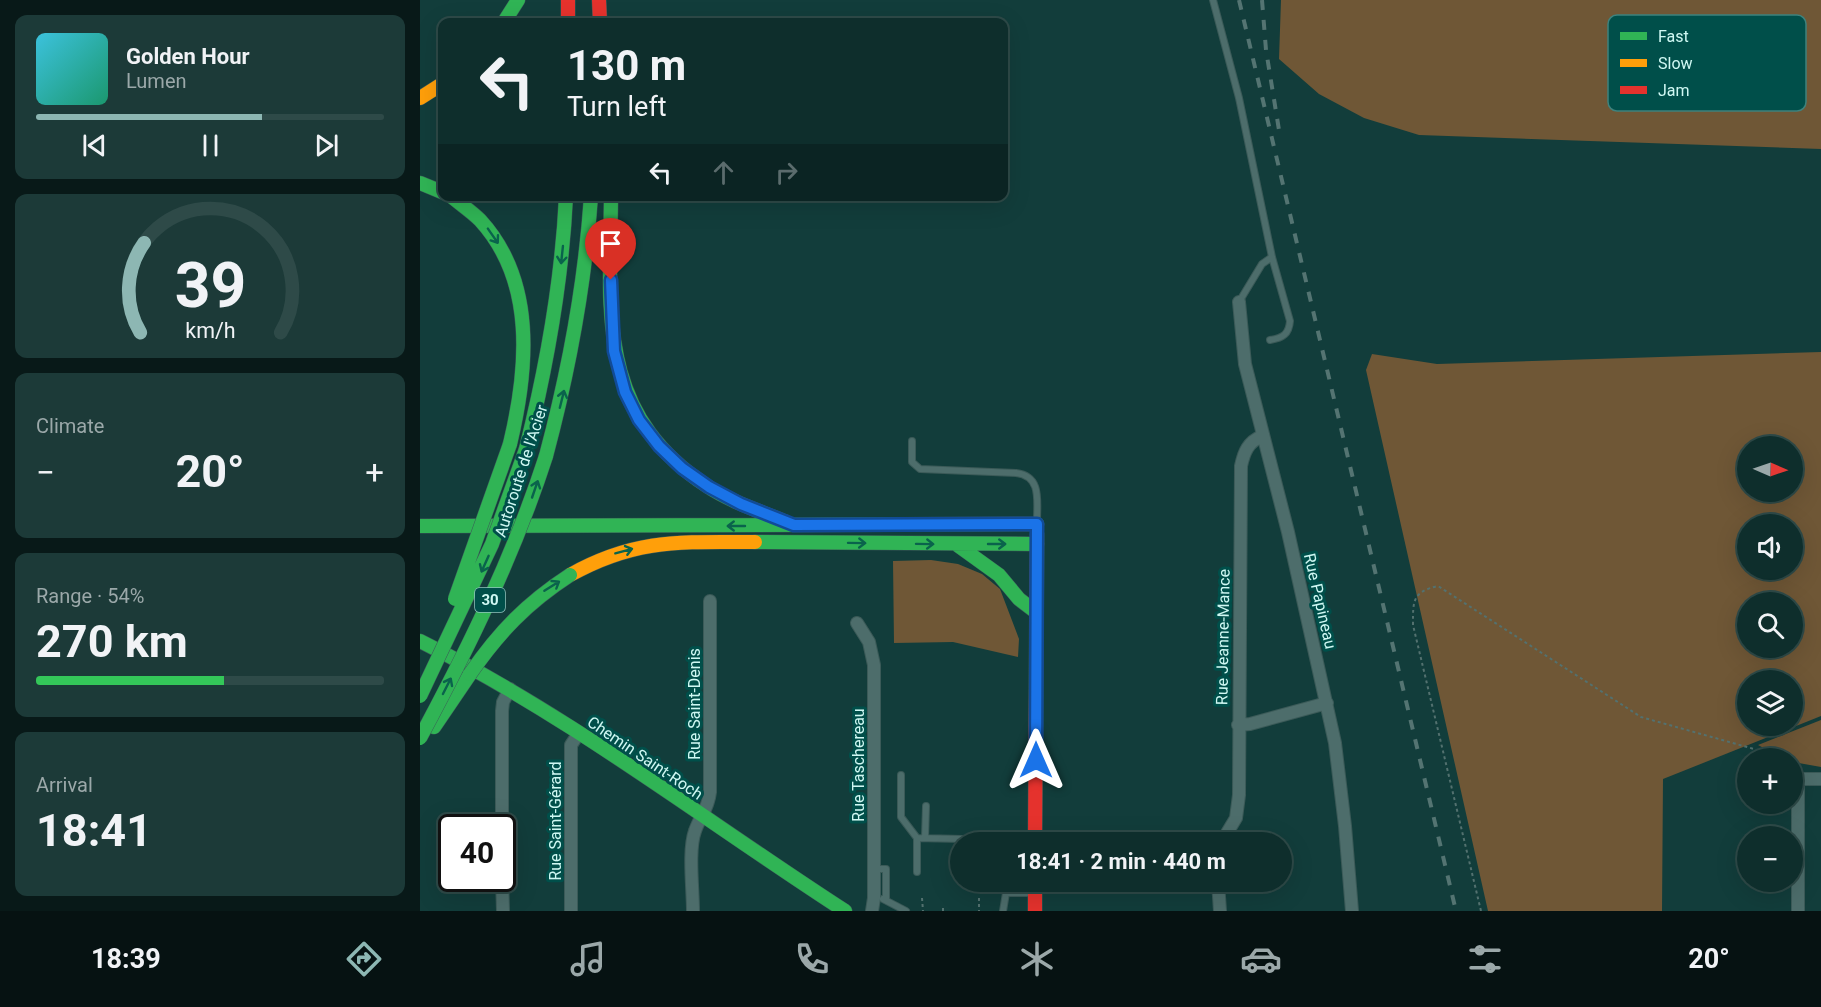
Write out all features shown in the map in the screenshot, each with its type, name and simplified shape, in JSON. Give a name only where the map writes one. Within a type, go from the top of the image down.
[{"type":"main road","points":[[507,18],[519,0]]},
{"type":"main road","points":[[568,0],[568,18]]},
{"type":"main road","points":[[593,0],[593,18]]},
{"type":"main road","points":[[599,0],[600,18]]},
{"type":"main road","points":[[420,98],[438,87]]},
{"type":"main road","points":[[420,183],[438,190]]},
{"type":"main road","points":[[420,694],[510,444],[521,396],[524,368],[524,336],[516,285],[504,252],[491,232],[474,213],[458,201]]},
{"type":"main road","name":"Autoroute de l'Acier","points":[[420,694],[489,554],[511,497],[525,449],[553,323],[566,201]]},
{"type":"main road","name":"Autoroute de l'Acier","points":[[420,738],[499,582],[528,511],[546,456],[572,351],[584,278],[591,201]]},
{"type":"main road","points":[[611,201],[611,319],[614,351],[620,379],[631,406],[659,446],[695,478],[741,504],[794,525]]},
{"type":"main road","points":[[420,526],[1037,524],[1035,832]]},
{"type":"main road","points":[[420,748],[480,659],[506,625],[537,596],[570,575],[618,552],[660,544],[742,542],[1037,544]]},
{"type":"main road","points":[[956,544],[999,575],[1019,599],[1036,612]]},
{"type":"main road","name":"Chemin Saint-Roch","points":[[420,640],[485,673],[579,733],[840,909]]},
{"type":"main road","points":[[1035,892],[1035,911]]},
{"type":"street","name":"Rue Papineau","points":[[1239,302],[1242,347],[1328,703],[1342,797],[1352,911]]},
{"type":"street","name":"Rue Jeanne-Mance","points":[[1228,832],[1236,818],[1238,809],[1241,466],[1247,447],[1262,436]]},
{"type":"street","name":"Rue Saint-Denis","points":[[693,911],[693,844],[695,831],[707,809],[710,792],[710,601]]},
{"type":"street","name":"Rue Taschereau","points":[[856,623],[869,642],[874,665],[874,869],[877,903]]},
{"type":"street","points":[[502,814],[502,711],[503,702],[510,689]]},
{"type":"street","points":[[1238,725],[1250,724],[1328,703]]},
{"type":"street","name":"Rue Saint-Gérard","points":[[571,911],[571,745],[579,733]]},
{"type":"street","points":[[1803,779],[1821,779]]},
{"type":"street","points":[[1796,814],[1798,911]]},
{"type":"street","points":[[502,892],[503,911]]},
{"type":"street","points":[[1219,892],[1220,911]]},
{"type":"lane","points":[[1213,0],[1239,98],[1272,257],[1290,321],[1286,334],[1270,340]]},
{"type":"lane","points":[[1239,302],[1262,264],[1272,257]]},
{"type":"lane","points":[[912,441],[912,462],[920,469],[1016,473],[1029,477],[1037,490],[1037,524]]},
{"type":"lane","points":[[901,775],[901,817],[917,838],[917,872]]},
{"type":"lane","points":[[925,838],[926,806]]},
{"type":"lane","points":[[917,838],[950,839]]},
{"type":"lane","points":[[1003,911],[1006,893],[1011,892]]},
{"type":"lane","points":[[877,903],[906,911]]},
{"type":"path","points":[[1481,911],[1413,626],[1413,603],[1424,590],[1438,586],[1641,717],[1750,748]]},
{"type":"path","points":[[922,898],[923,911]]},
{"type":"path","points":[[979,898],[979,911]]},
{"type":"path","points":[[943,906],[943,911]]},
{"type":"shaded area","points":[[1281,0],[1821,0],[1821,149],[1419,135],[1364,118],[1319,94],[1279,59]]},
{"type":"shaded area","points":[[1821,352],[1821,716],[1803,723],[1803,670],[1737,670],[1737,736],[1771,736],[1663,779],[1662,911],[1488,911],[1366,370],[1372,354],[1437,364]]},
{"type":"shaded area","points":[[931,560],[958,564],[982,574],[1000,589],[1019,639],[1018,657],[953,642],[894,643],[893,561]]},
{"type":"shaded area","points":[[1821,720],[1821,767],[1803,764],[1803,748],[1764,748],[1758,745],[1781,736],[1803,736],[1803,727]]},
{"type":"railway","points":[[1239,0],[1456,911]]},
{"type":"railway","points":[[1262,0],[1266,50],[1279,130]]},
{"type":"traffic: fast","points":[[507,18],[518,0]]},
{"type":"traffic: fast","points":[[420,183],[438,190]]},
{"type":"traffic: fast","points":[[457,201],[480,220],[498,244],[511,270],[519,298],[523,327],[523,356],[521,386],[510,444]]},
{"type":"traffic: fast","points":[[526,449],[541,386],[552,323],[561,260],[566,201]]},
{"type":"traffic: fast","points":[[546,456],[575,327],[585,262],[591,201]]},
{"type":"traffic: fast","points":[[611,201],[610,280],[617,358],[628,393],[645,426],[671,457],[707,486],[736,502],[786,522]]},
{"type":"traffic: fast","points":[[455,599],[510,444]]},
{"type":"traffic: fast","points":[[420,696],[492,544],[526,449]]},
{"type":"traffic: fast","points":[[420,738],[456,669],[505,565],[546,456]]},
{"type":"traffic: fast","points":[[420,526],[1037,524]]},
{"type":"traffic: fast","points":[[755,542],[1037,544]]},
{"type":"traffic: fast","points":[[956,544],[999,575],[1019,599],[1036,612]]},
{"type":"traffic: fast","points":[[470,674],[515,619],[540,596],[570,575]]},
{"type":"traffic: fast","points":[[420,641],[476,670],[583,735],[845,911]]},
{"type":"traffic: fast","points":[[434,727],[470,674]]},
{"type":"traffic: slow","points":[[420,98],[438,87]]},
{"type":"traffic: slow","points":[[570,575],[616,554],[638,548],[682,543],[755,542]]},
{"type":"traffic: jam","points":[[568,0],[568,18]]},
{"type":"traffic: jam","points":[[599,0],[600,18]]},
{"type":"traffic: jam","points":[[1035,832],[1037,534]]},
{"type":"traffic: jam","points":[[1035,892],[1035,911]]},
{"type":"route","points":[[611,280],[611,319],[616,365],[631,406],[659,446],[682,468],[709,487],[741,504],[794,525],[1037,524],[1036,760]]}]
